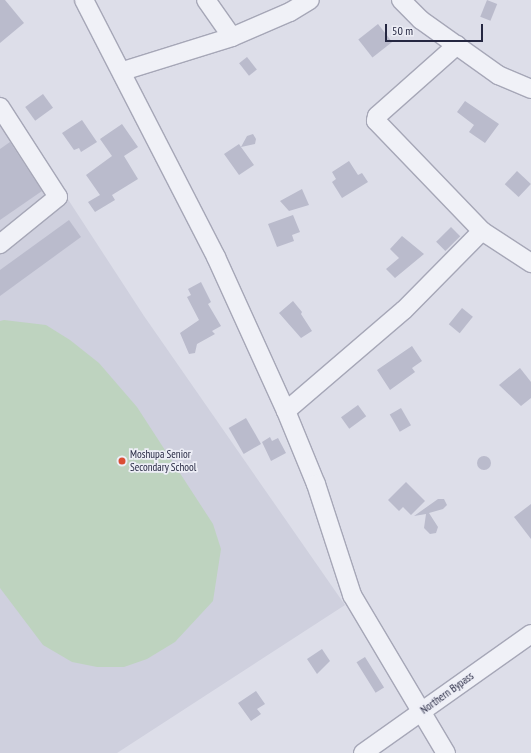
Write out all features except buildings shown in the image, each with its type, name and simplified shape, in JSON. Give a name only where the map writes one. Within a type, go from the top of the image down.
[{"type":"street","points":[[84,0],[123,71],[216,257],[286,411],[316,484],[352,595],[420,713],[446,753]]},
{"type":"street","points":[[206,0],[232,37]]},
{"type":"street","points":[[123,71],[232,37],[290,12],[310,0]]},
{"type":"street","points":[[402,0],[421,20],[498,75],[530,90]]},
{"type":"street","points":[[457,45],[377,116],[376,121],[482,231],[531,262]]},
{"type":"street","points":[[0,244],[58,197],[3,118]]},
{"type":"street","points":[[286,411],[404,310],[482,231]]},
{"type":"street","name":"Northern Bypass","points":[[363,753],[531,634]]},
{"type":"shaded area","name":"Moshupa Senior Secondary School","points":[[0,95],[144,316],[345,605],[117,753],[0,753]]},
{"type":"green space","points":[[4,320],[46,325],[70,340],[99,363],[137,407],[213,524],[221,549],[213,601],[175,642],[147,659],[124,667],[97,667],[72,662],[43,645],[0,588],[0,321]]},
{"type":"place","name":"Moshupa Senior Secondary School","points":[[122,461]]}]
